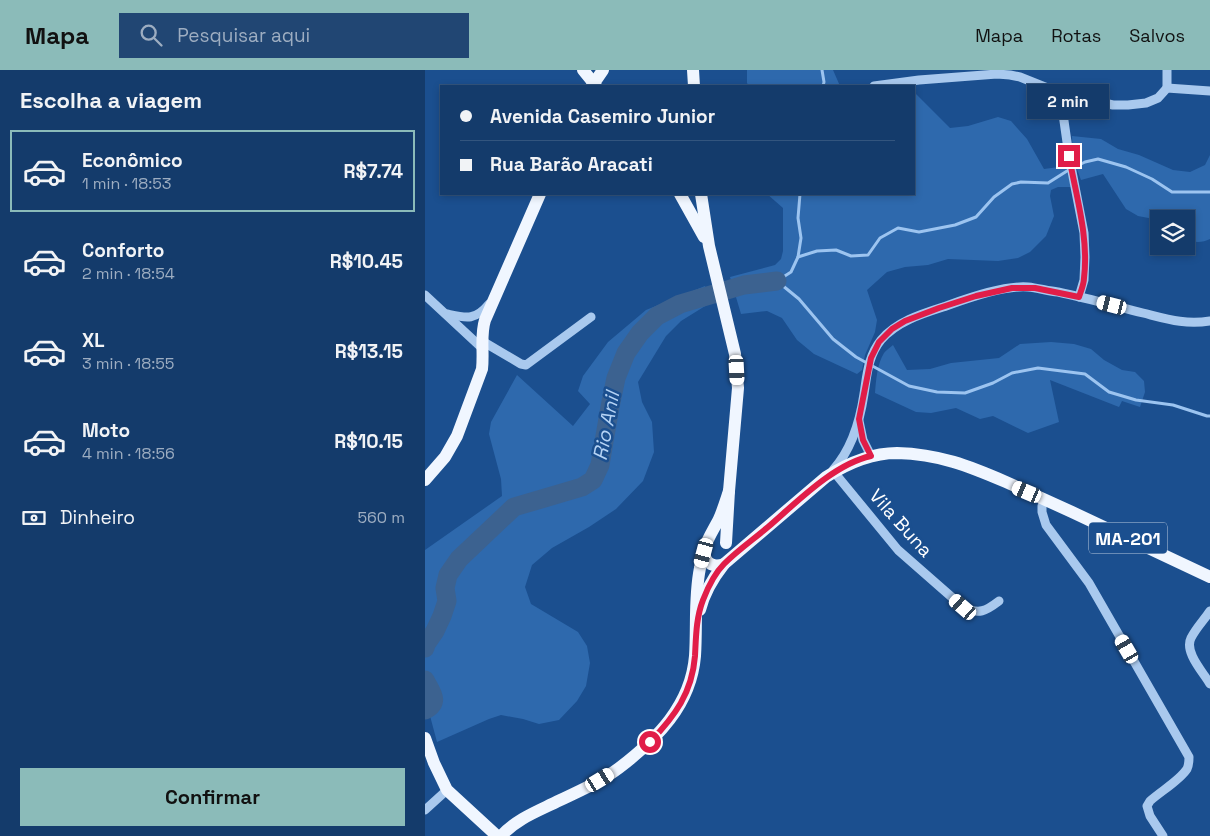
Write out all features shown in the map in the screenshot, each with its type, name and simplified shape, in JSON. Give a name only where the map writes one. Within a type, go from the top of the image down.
[{"type":"main road","points":[[583,70],[594,85],[603,70]]},
{"type":"main road","points":[[693,70],[694,85]]},
{"type":"main road","points":[[425,480],[445,457],[457,436],[482,369],[483,327],[493,298],[540,195]]},
{"type":"main road","points":[[681,195],[709,246]]},
{"type":"main road","points":[[696,625],[703,598],[711,583],[726,563],[730,553],[727,544],[729,490],[738,388],[735,354],[709,246],[701,195]]},
{"type":"main road","name":"MA-201","points":[[726,563],[830,474],[851,463],[871,456],[896,453],[937,457],[975,469],[1045,499],[1210,577]]},
{"type":"main road","points":[[501,836],[517,821],[527,815],[583,789],[613,772],[640,751],[679,708],[690,685],[693,673],[697,586],[705,549],[723,510],[729,490]]},
{"type":"main road","name":"MA-201","points":[[727,544],[747,540],[771,524]]},
{"type":"main road","points":[[726,563],[716,566],[709,564],[705,558],[705,549],[713,540],[727,544]]},
{"type":"main road","points":[[426,740],[447,790],[497,836]]},
{"type":"street","points":[[882,85],[919,80],[997,74],[1010,75],[1020,77],[1060,93],[1113,104],[1128,105],[1141,104],[1158,98],[1167,88],[1167,70]]},
{"type":"street","points":[[1167,88],[1210,91]]},
{"type":"street","points":[[1060,93],[1069,156],[1084,234],[1084,280],[1079,297]]},
{"type":"street","points":[[830,474],[848,451],[859,419],[871,358],[879,342],[905,321],[976,296],[1021,287],[1079,297],[1179,322],[1210,322]]},
{"type":"street","points":[[425,295],[483,345],[521,364],[527,365],[591,317]]},
{"type":"street","points":[[447,314],[464,318],[475,316],[483,311],[493,298]]},
{"type":"street","points":[[859,419],[863,440],[871,456]]},
{"type":"street","name":"Vila Buna","points":[[830,474],[898,550],[963,607],[972,612],[979,612],[999,601]]},
{"type":"street","points":[[1045,499],[1042,512],[1046,525],[1089,583],[1189,757],[1187,768],[1181,776],[1147,806],[1150,816],[1163,836]]},
{"type":"street","points":[[1210,611],[1191,638],[1189,646],[1190,653],[1210,684]]},
{"type":"street","points":[[425,810],[447,790]]},
{"type":"shaded area","points":[[747,70],[833,70],[840,85],[748,85]]},
{"type":"shaded area","points":[[915,93],[950,128],[968,126],[998,117],[1011,121],[1027,139],[1044,169],[1066,166],[1071,187],[1058,187],[1051,190],[1050,196],[1054,216],[1046,236],[1030,252],[1018,258],[998,261],[948,259],[928,265],[905,267],[887,272],[867,290],[877,320],[875,332],[865,355],[862,370],[857,374],[814,354],[797,340],[782,318],[767,311],[741,314],[730,277],[775,265],[781,259],[783,251],[783,208],[768,195],[915,195]]},
{"type":"shaded area","points":[[1072,136],[1101,139],[1118,149],[1139,155],[1173,170],[1190,172],[1205,165],[1210,155],[1210,239],[1195,242],[1195,210],[1150,210],[1150,218],[1138,216],[1126,209],[1103,174],[1081,180],[1073,158]]},
{"type":"shaded area","points":[[705,286],[710,303],[681,321],[666,336],[638,382],[642,402],[652,422],[654,452],[643,481],[616,509],[552,548],[532,565],[525,587],[531,604],[578,632],[587,646],[590,663],[586,686],[577,701],[559,720],[539,724],[501,715],[437,742],[425,697],[425,550],[502,496],[501,479],[489,434],[491,422],[517,375],[573,426],[590,404],[578,391],[583,376],[608,342],[646,310]]},
{"type":"shaded area","points":[[1051,342],[1074,344],[1091,349],[1104,360],[1122,370],[1135,372],[1144,381],[1145,392],[1140,407],[1122,401],[1119,407],[1050,380],[1059,422],[1028,433],[993,416],[980,419],[956,408],[931,413],[916,412],[875,393],[880,362],[884,353],[893,345],[907,370],[930,369],[951,363],[999,358],[1020,344]]},
{"type":"waterway","points":[[822,70],[823,85]]},
{"type":"waterway","points":[[1079,165],[1098,159],[1126,167],[1152,179],[1172,192],[1210,192]]},
{"type":"waterway","points":[[798,257],[817,251],[836,250],[851,256],[868,255],[880,238],[898,228],[919,232],[955,225],[976,217],[994,197],[1012,184],[1021,182],[1048,183],[1067,171]]},
{"type":"waterway","points":[[800,195],[798,218],[801,238],[798,257],[791,272],[777,281],[799,299],[833,339],[856,357],[909,386],[937,392],[965,393],[993,383],[1012,373],[1038,368],[1085,374],[1109,392],[1136,400],[1173,405],[1210,416]]},
{"type":"waterway","name":"Rio Anil","points":[[425,648],[435,631],[447,601],[445,588],[448,575],[459,559],[514,507],[582,487],[593,480],[600,465],[616,378],[626,353],[640,333],[657,316],[680,304],[744,285],[777,281]]},
{"type":"waterway","name":"Rio Anil","points":[[425,680],[434,700],[433,704],[425,710]]},
{"type":"route","points":[[650,742],[679,708],[690,685],[695,656],[696,625],[700,607],[711,583],[724,564],[826,477],[851,463],[871,456],[863,440],[859,419],[867,371],[873,352],[883,338],[892,329],[905,321],[976,296],[1012,288],[1035,288],[1079,297],[1084,280],[1084,234],[1069,156]]}]
